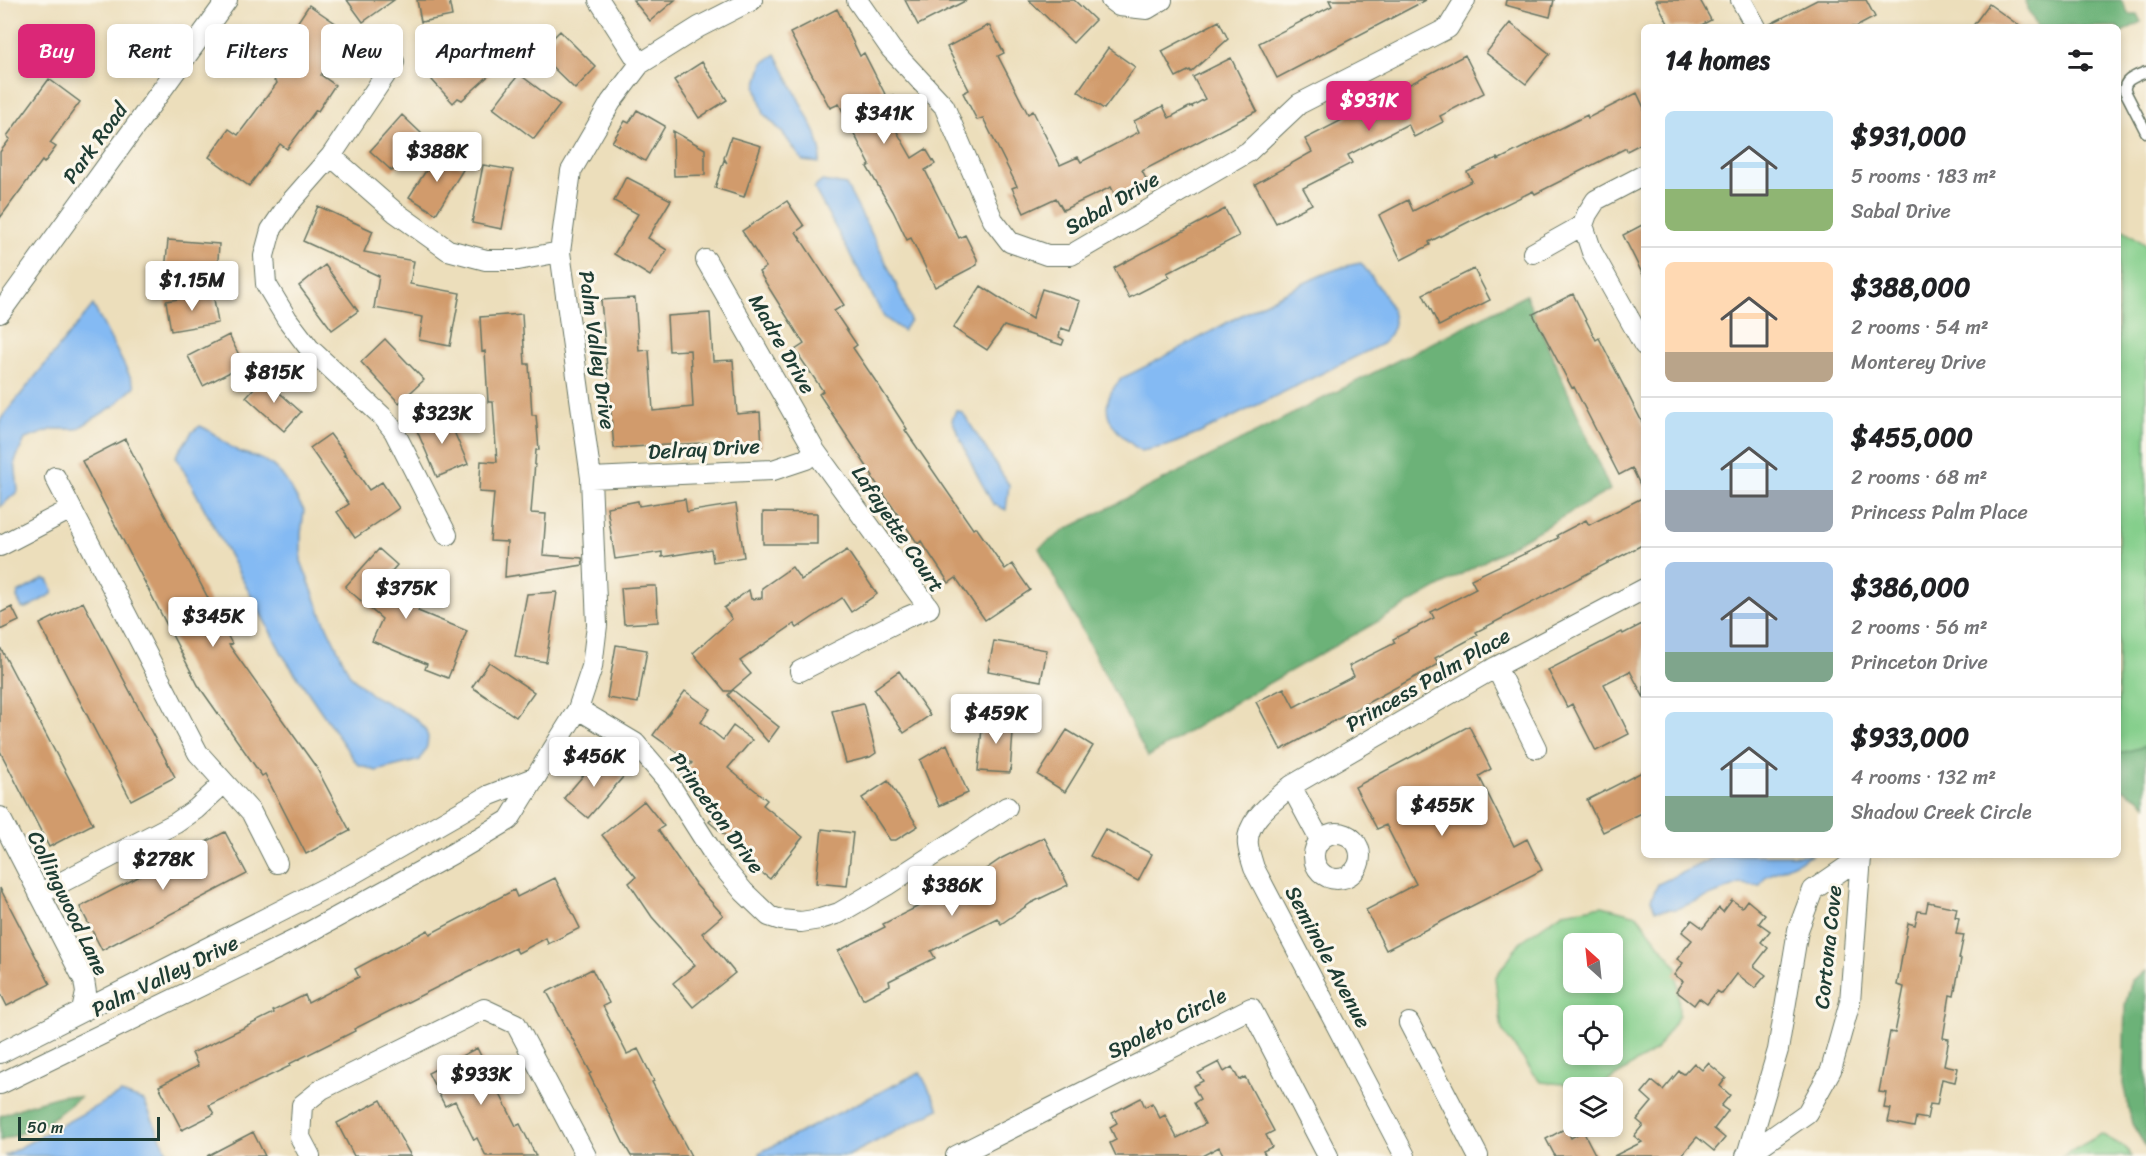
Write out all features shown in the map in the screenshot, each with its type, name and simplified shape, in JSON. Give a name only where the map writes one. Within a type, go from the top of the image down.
[{"type":"street","name":"Park Road","points":[[0,313],[227,0]]},
{"type":"street","points":[[598,0],[640,64]]},
{"type":"street","name":"Palm Valley Drive","points":[[0,1084],[295,940],[509,820],[578,709],[592,667],[597,625],[591,478],[560,252],[571,171],[610,102],[640,64],[699,27],[752,0]]},
{"type":"street","name":"Sabal Drive","points":[[857,0],[891,49],[944,106],[993,220],[1010,242],[1047,255],[1071,255],[1248,152],[1299,104],[1448,28],[1465,0]]},
{"type":"street","points":[[1112,0],[1119,6],[1147,9],[1162,0]]},
{"type":"street","points":[[1741,0],[1754,24]]},
{"type":"street","points":[[383,78],[331,156],[288,205],[271,230],[264,256],[266,284],[287,319],[309,348],[383,417],[394,432],[447,535]]},
{"type":"street","points":[[331,156],[396,212],[448,250],[486,260],[518,260],[560,252]]},
{"type":"street","points":[[1641,177],[1596,200],[1583,225],[1592,252],[1641,340]]},
{"type":"street","points":[[1533,253],[1583,225]]},
{"type":"street","name":"Madre Drive","points":[[706,260],[815,451]]},
{"type":"street","name":"Delray Drive","points":[[591,478],[773,470],[806,459],[815,451]]},
{"type":"street","name":"Lafayette Court","points":[[801,671],[907,616],[929,608],[815,451]]},
{"type":"street","points":[[55,477],[198,753],[251,812],[277,863]]},
{"type":"street","points":[[0,546],[71,509]]},
{"type":"street","name":"Princess Palm Place","points":[[1291,786],[1496,667],[1641,592]]},
{"type":"street","points":[[1496,667],[1536,748]]},
{"type":"street","name":"Princeton Drive","points":[[578,709],[634,743],[666,779],[718,861],[737,885],[769,916],[781,920],[801,922],[839,913],[887,885],[1007,807]]},
{"type":"street","name":"Palm Valley Drive","points":[[0,1053],[337,881],[490,795],[536,777]]},
{"type":"street","points":[[39,894],[176,823],[196,809],[224,783]]},
{"type":"street","points":[[1291,786],[1320,840]]},
{"type":"street","name":"Seminole Avenue","points":[[1291,786],[1251,826],[1247,843],[1254,868],[1405,1156]]},
{"type":"street","name":"Collingwood Lane","points":[[0,817],[84,980],[86,993],[82,1011]]},
{"type":"street","name":"Cortona Cove","points":[[1746,1155],[1778,1050],[1798,930],[1813,890],[1860,858]]},
{"type":"street","name":"Cortona Cove","points":[[1746,1155],[1807,1113],[1831,1070],[1850,1002],[1861,858]]},
{"type":"street","points":[[337,881],[351,909]]},
{"type":"street","name":"Spoleto Circle","points":[[956,1156],[1251,1008],[1328,1156]]},
{"type":"street","points":[[310,1156],[300,1137],[302,1105],[322,1089],[484,1009],[516,1024],[586,1156]]},
{"type":"street","points":[[1409,1023],[1478,1156]]},
{"type":"lane","points":[[2146,72],[2126,82],[2124,86],[2146,132]]},
{"type":"green space","points":[[2024,0],[2121,0],[2129,14],[2137,14],[2141,22],[2121,32],[2121,24],[2036,24]]},
{"type":"green space","points":[[2124,230],[2146,245],[2146,746],[2121,753],[2121,231]]},
{"type":"green space","points":[[1526,295],[1610,490],[1234,703],[1148,757],[1039,548],[1067,529]]},
{"type":"green space","points":[[2146,746],[2146,805],[2140,798],[2121,788],[2121,753]]},
{"type":"green space","points":[[1602,906],[1637,915],[1677,967],[1679,1015],[1656,1050],[1614,1077],[1563,1077],[1563,1084],[1540,1082],[1502,1030],[1495,978],[1520,942],[1563,912]]},
{"type":"green space","points":[[2146,971],[2146,1147],[2132,1124],[2123,1084],[2125,1005],[2132,980]]},
{"type":"green space","points":[[63,1095],[80,1097],[45,1124],[0,1141],[0,1116]]},
{"type":"green space","points":[[2101,1134],[2126,1148],[2131,1156],[2063,1156]]},
{"type":"water","points":[[776,54],[816,134],[821,153],[819,163],[803,161],[782,132],[764,114],[756,87],[763,63]]},
{"type":"water","points":[[822,181],[846,185],[881,251],[904,303],[910,320],[903,331],[884,317],[814,188]]},
{"type":"water","points":[[1361,263],[1391,308],[1394,323],[1390,335],[1382,344],[1200,433],[1167,446],[1141,451],[1114,427],[1107,409],[1108,399],[1122,378],[1303,284],[1331,271]]},
{"type":"water","points":[[93,305],[135,386],[114,406],[77,429],[54,429],[25,439],[15,461],[18,491],[0,507],[0,420]]},
{"type":"water","points":[[956,410],[963,413],[1009,485],[1006,510],[993,504],[975,471],[952,420]]},
{"type":"water","points":[[200,426],[236,450],[267,462],[288,484],[304,510],[301,561],[322,616],[350,675],[372,695],[415,718],[425,729],[428,737],[427,746],[420,760],[376,771],[357,764],[284,657],[176,456],[192,432]]},
{"type":"water","points":[[43,579],[48,580],[53,590],[52,594],[27,608],[22,608],[17,598],[18,593]]},
{"type":"water","points":[[1713,858],[1806,858],[1765,877],[1760,886],[1740,884],[1676,909],[1655,910],[1651,899],[1658,884]]},
{"type":"water","points":[[920,1072],[939,1109],[848,1156],[760,1156],[759,1153]]},
{"type":"water","points":[[121,1093],[144,1101],[169,1156],[4,1156]]},
{"type":"building","points":[[347,0],[394,0],[363,22]]},
{"type":"building","points":[[417,0],[449,0],[452,16],[421,22]]},
{"type":"building","points":[[633,0],[675,0],[650,21]]},
{"type":"building","points":[[905,0],[967,0],[918,25]]},
{"type":"building","points":[[1029,0],[1074,0],[1095,20],[1073,43]]},
{"type":"building","points":[[1329,0],[1426,0],[1277,78],[1259,43],[1332,6]]},
{"type":"building","points":[[1506,0],[1554,0],[1550,17],[1505,5]]},
{"type":"building","points":[[1656,0],[1700,0],[1711,20],[1704,24],[1668,24]]},
{"type":"building","points":[[1817,0],[1866,0],[1875,17],[1862,24],[1770,24]]},
{"type":"building","points":[[1989,4],[2017,24],[1974,24]]},
{"type":"building","points":[[309,5],[337,24],[321,24],[321,78],[325,78],[335,85],[318,111],[316,110],[287,149],[280,144],[249,186],[209,157],[229,129],[238,135],[277,83],[274,81],[276,78],[309,78],[309,24],[296,24]]},
{"type":"building","points":[[837,9],[860,56],[864,53],[887,98],[893,95],[908,124],[896,130],[912,158],[926,149],[935,164],[925,170],[959,238],[965,235],[977,259],[977,265],[935,287],[911,238],[907,240],[867,167],[870,165],[839,104],[830,108],[790,33]]},
{"type":"building","points":[[1219,21],[1228,39],[1191,72],[1190,70],[1176,77],[1162,51]]},
{"type":"building","points":[[1510,23],[1550,54],[1526,84],[1486,53]]},
{"type":"building","points":[[989,25],[1004,53],[998,56],[1028,114],[1033,111],[1060,165],[1078,157],[1081,162],[1139,132],[1134,121],[1163,106],[1169,118],[1191,106],[1193,108],[1192,106],[1205,99],[1193,77],[1231,58],[1257,111],[1142,171],[1147,181],[1116,197],[1111,187],[1063,210],[1056,198],[1024,213],[1012,188],[1017,186],[983,118],[977,120],[963,93],[969,90],[947,47]]},
{"type":"building","points":[[560,31],[596,67],[575,89],[556,71],[556,35]]},
{"type":"building","points":[[1108,48],[1135,67],[1104,109],[1078,91]]},
{"type":"building","points":[[1465,55],[1484,93],[1440,116],[1443,122],[1414,137],[1408,124],[1348,155],[1352,163],[1303,188],[1312,204],[1276,223],[1255,184],[1312,152],[1305,139],[1348,117],[1345,111],[1373,96],[1376,102]]},
{"type":"building","points":[[702,62],[727,100],[699,118],[674,80]]},
{"type":"building","points":[[434,78],[486,78],[462,100],[458,98],[453,103],[432,80]]},
{"type":"building","points":[[516,78],[524,78],[560,105],[534,139],[493,108]]},
{"type":"building","points":[[49,79],[80,102],[50,143],[56,147],[44,163],[42,161],[0,218],[0,152],[10,139],[7,136]]},
{"type":"building","points":[[1637,93],[1641,102],[1641,144],[1627,151],[1626,148],[1535,194],[1533,191],[1488,212],[1429,242],[1430,245],[1401,260],[1379,215],[1408,200],[1413,211],[1472,181],[1467,172],[1497,158],[1498,160],[1587,115],[1588,118]]},
{"type":"building","points":[[637,110],[665,126],[645,161],[612,142],[625,121],[629,123]]},
{"type":"building","points":[[402,115],[421,133],[421,139],[392,171],[370,151]]},
{"type":"building","points":[[673,131],[705,149],[705,175],[674,176]]},
{"type":"building","points":[[731,137],[761,146],[744,197],[715,188],[724,160],[727,163],[724,158]]},
{"type":"building","points":[[438,152],[464,168],[436,214],[409,197]]},
{"type":"building","points":[[483,165],[513,170],[502,229],[472,223]]},
{"type":"building","points":[[626,177],[671,200],[648,238],[667,250],[650,276],[614,254],[638,214],[614,201]]},
{"type":"building","points":[[787,201],[804,226],[796,232],[844,305],[834,311],[857,345],[853,348],[907,429],[905,430],[973,529],[976,527],[1005,569],[1012,564],[1030,590],[985,620],[956,578],[949,583],[921,541],[918,544],[819,394],[823,391],[795,350],[804,344],[759,272],[766,267],[742,231]]},
{"type":"building","points":[[318,206],[373,231],[364,252],[414,261],[410,284],[460,293],[450,346],[419,340],[423,317],[374,308],[379,276],[303,241]]},
{"type":"building","points":[[1225,209],[1239,236],[1167,273],[1170,277],[1129,298],[1114,268]]},
{"type":"building","points":[[1641,226],[1641,271],[1623,235]]},
{"type":"building","points":[[168,240],[219,244],[217,275],[165,271]]},
{"type":"building","points":[[325,265],[358,311],[332,330],[299,286]]},
{"type":"building","points":[[1474,269],[1490,300],[1439,326],[1423,294]]},
{"type":"building","points":[[981,286],[1032,319],[1042,289],[1080,301],[1070,331],[1061,328],[1059,337],[1064,340],[1062,345],[1004,326],[987,350],[953,328]]},
{"type":"building","points":[[213,293],[218,323],[171,331],[166,301]]},
{"type":"building","points":[[1573,294],[1596,340],[1599,338],[1641,420],[1641,487],[1632,468],[1619,475],[1533,314]]},
{"type":"building","points":[[635,298],[639,351],[649,350],[653,411],[693,407],[690,350],[669,351],[667,316],[710,313],[713,361],[733,360],[737,414],[760,412],[762,447],[719,450],[719,442],[614,448],[601,300]]},
{"type":"building","points":[[522,314],[525,364],[529,364],[532,415],[536,415],[539,450],[536,450],[531,513],[546,514],[543,555],[582,558],[583,565],[505,577],[507,542],[490,541],[494,493],[479,492],[481,461],[497,462],[493,402],[488,402],[480,317]]},
{"type":"building","points":[[229,335],[244,365],[203,386],[188,356]]},
{"type":"building","points":[[385,339],[424,380],[399,403],[361,362]]},
{"type":"building","points":[[263,378],[301,412],[284,431],[246,397]]},
{"type":"building","points":[[446,413],[468,464],[437,477],[415,426]]},
{"type":"building","points":[[330,434],[345,454],[343,456],[345,455],[369,490],[382,482],[399,508],[355,538],[337,512],[349,504],[310,448]]},
{"type":"building","points":[[125,439],[232,644],[229,645],[316,767],[350,831],[306,854],[265,774],[262,776],[198,685],[82,461]]},
{"type":"building","points":[[685,499],[687,512],[736,504],[744,557],[713,562],[711,549],[662,557],[662,552],[615,559],[607,507],[638,501],[639,506]]},
{"type":"building","points":[[1641,499],[1641,546],[1476,632],[1478,635],[1435,658],[1439,664],[1281,750],[1256,702],[1284,688],[1294,707],[1354,676],[1349,666],[1395,643],[1393,639],[1434,618],[1431,612],[1476,589],[1471,579],[1558,538],[1557,535],[1586,520],[1589,525]]},
{"type":"building","points":[[763,512],[817,513],[817,544],[763,544]]},
{"type":"building","points":[[379,549],[397,565],[379,586],[422,603],[418,611],[467,631],[448,678],[425,669],[427,664],[372,641],[382,619],[345,587]]},
{"type":"building","points":[[847,550],[877,594],[851,612],[842,598],[797,628],[794,624],[740,661],[751,674],[731,691],[725,691],[693,653],[732,619],[724,608],[749,590],[751,599],[762,598],[762,588],[792,567],[801,580]]},
{"type":"building","points":[[656,586],[658,622],[624,624],[621,588]]},
{"type":"building","points":[[557,592],[546,662],[515,657],[527,594]]},
{"type":"building","points":[[83,602],[175,777],[131,800],[40,624]]},
{"type":"building","points":[[12,607],[19,621],[0,630],[0,613]]},
{"type":"building","points":[[1641,625],[1641,692],[1630,671],[1604,684],[1629,734],[1596,751],[1572,704],[1567,707],[1548,670],[1622,632],[1623,634]]},
{"type":"building","points":[[994,641],[1047,650],[1041,681],[988,671]]},
{"type":"building","points":[[616,645],[647,650],[638,703],[607,698]]},
{"type":"building","points":[[0,647],[93,824],[49,847],[0,751]]},
{"type":"building","points":[[489,662],[534,692],[516,717],[472,687]]},
{"type":"building","points":[[899,671],[930,715],[904,733],[874,689]]},
{"type":"building","points":[[733,690],[779,727],[768,742],[728,695]]},
{"type":"building","points":[[685,691],[710,709],[701,722],[723,740],[733,726],[752,740],[728,768],[767,800],[763,805],[803,837],[770,879],[745,860],[749,855],[709,822],[721,807],[682,775],[692,763],[653,735]]},
{"type":"building","points":[[863,703],[876,753],[870,757],[846,763],[832,711]]},
{"type":"building","points":[[983,717],[1014,719],[1010,773],[978,771]]},
{"type":"building","points":[[1469,726],[1491,769],[1479,776],[1514,846],[1527,839],[1542,870],[1386,950],[1366,910],[1416,884],[1386,825],[1377,829],[1355,787]]},
{"type":"building","points":[[1067,730],[1093,746],[1065,792],[1038,775]]},
{"type":"building","points":[[947,744],[968,793],[939,806],[920,760]]},
{"type":"building","points":[[599,757],[623,777],[588,818],[564,798]]},
{"type":"building","points":[[1641,773],[1641,813],[1603,832],[1587,800]]},
{"type":"building","points":[[888,781],[918,826],[896,840],[890,840],[862,798]]},
{"type":"building","points":[[644,801],[664,826],[658,830],[696,885],[723,915],[702,933],[735,973],[693,1007],[673,983],[695,965],[652,917],[629,883],[636,877],[602,835]]},
{"type":"building","points":[[822,829],[853,833],[847,886],[816,883]]},
{"type":"building","points":[[1105,829],[1152,854],[1138,881],[1090,856]]},
{"type":"building","points":[[225,832],[247,874],[102,950],[80,907]]},
{"type":"building","points":[[1044,837],[1068,885],[1031,903],[1001,924],[997,918],[931,951],[935,958],[889,981],[890,985],[863,999],[838,951],[885,927],[883,924],[929,901],[925,894],[953,879],[969,903],[977,899],[970,880],[1002,858]]},
{"type":"building","points":[[555,878],[580,928],[548,944],[546,938],[518,953],[515,948],[354,1029],[355,1031],[289,1064],[290,1066],[209,1105],[214,1114],[182,1130],[159,1086],[198,1066],[192,1053],[274,1013],[273,1011],[305,995],[308,1003],[359,977],[355,969],[428,930],[430,934],[514,890],[517,897]]},
{"type":"building","points":[[0,888],[50,984],[7,1006],[0,992]]},
{"type":"building","points":[[1732,900],[1742,907],[1747,900],[1765,915],[1759,923],[1770,931],[1761,942],[1768,948],[1754,966],[1766,975],[1755,988],[1737,974],[1722,994],[1717,991],[1707,1004],[1699,998],[1694,1005],[1676,991],[1683,981],[1674,975],[1683,963],[1677,959],[1692,940],[1682,932],[1692,920],[1703,928],[1719,908],[1723,912]]},
{"type":"building","points":[[1928,902],[1957,908],[1955,917],[1959,918],[1956,934],[1964,935],[1954,996],[1950,995],[1943,1038],[1949,1039],[1944,1065],[1958,1068],[1955,1082],[1942,1079],[1937,1105],[1930,1104],[1927,1119],[1916,1117],[1914,1127],[1888,1122],[1891,1109],[1884,1108],[1887,1093],[1879,1092],[1890,1032],[1895,1033],[1904,987],[1897,985],[1908,923],[1915,925],[1918,911],[1926,912]]},
{"type":"building","points":[[592,969],[609,1003],[603,1006],[627,1054],[638,1049],[654,1081],[652,1082],[691,1156],[631,1156],[624,1144],[589,1074],[591,1073],[547,992]]},
{"type":"building","points":[[477,1048],[516,1126],[520,1124],[536,1156],[486,1156],[477,1138],[474,1140],[455,1101],[445,1106],[428,1073]]},
{"type":"building","points":[[1219,1062],[1224,1072],[1232,1067],[1239,1080],[1245,1077],[1274,1131],[1266,1135],[1272,1147],[1263,1151],[1266,1156],[1224,1156],[1219,1147],[1202,1156],[1116,1156],[1110,1143],[1116,1140],[1110,1127],[1117,1123],[1112,1113],[1141,1098],[1145,1107],[1152,1103],[1160,1118],[1165,1115],[1177,1138],[1205,1124],[1194,1103],[1200,1099],[1193,1086],[1203,1081],[1198,1073]]},
{"type":"building","points":[[1694,1063],[1702,1070],[1708,1063],[1726,1078],[1720,1086],[1730,1095],[1721,1106],[1728,1111],[1714,1129],[1725,1138],[1714,1151],[1697,1137],[1681,1156],[1614,1156],[1642,1142],[1634,1136],[1643,1125],[1637,1120],[1652,1102],[1642,1093],[1652,1081],[1663,1090],[1679,1071],[1684,1074]]},
{"type":"building","points":[[381,1100],[411,1156],[354,1156],[337,1123]]},
{"type":"building","points":[[1563,1130],[1563,1137],[1586,1137],[1596,1156],[1555,1156],[1546,1139]]},
{"type":"building","points":[[253,1132],[265,1156],[207,1156]]}]
